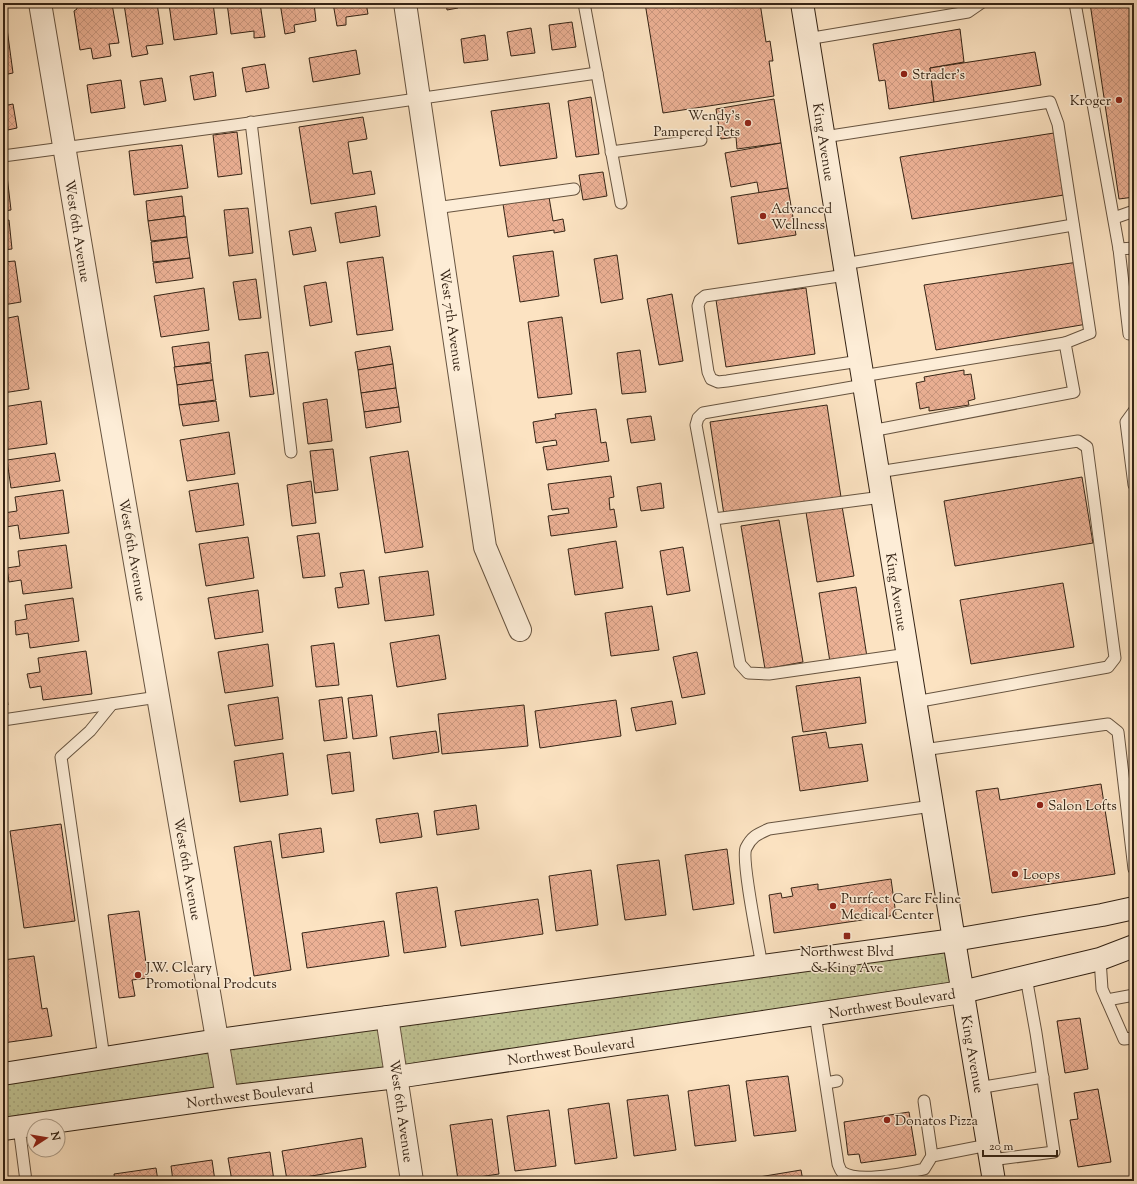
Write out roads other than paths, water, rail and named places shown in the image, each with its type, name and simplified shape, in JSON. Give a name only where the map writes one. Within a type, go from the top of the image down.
[{"type":"street","name":"West 6th Avenue","points":[[40,3],[227,1097]]},
{"type":"street","name":"West 7th Avenue","points":[[406,3],[485,547],[520,630]]},
{"type":"street","name":"King Avenue","points":[[802,3],[962,992],[991,1162]]},
{"type":"street","points":[[3,1074],[218,1040],[954,940],[1102,915],[1134,908]]},
{"type":"street","name":"Northwest Boulevard","points":[[11,1128],[227,1097],[397,1077],[962,992],[1100,959],[1134,946]]},
{"type":"street","name":"West 6th Avenue","points":[[387,1017],[412,1181]]},
{"type":"lane","points":[[584,3],[621,203]]},
{"type":"lane","points":[[807,39],[968,12],[981,3]]},
{"type":"lane","points":[[1075,3],[1114,218],[1129,334],[1134,334]]},
{"type":"lane","points":[[3,156],[597,73]]},
{"type":"lane","points":[[824,137],[1050,102],[1058,124],[1090,333],[1065,343],[862,374],[703,413],[698,418],[696,425],[740,664],[748,673],[769,674],[908,654]]},
{"type":"lane","points":[[251,122],[291,452]]},
{"type":"lane","points":[[611,152],[701,140]]},
{"type":"lane","points":[[435,208],[574,189]]},
{"type":"lane","points":[[1114,218],[1134,211]]},
{"type":"lane","points":[[862,374],[718,382],[711,379],[708,372],[698,306],[700,300],[705,296],[1073,225]]},
{"type":"lane","points":[[1119,249],[1134,248]]},
{"type":"lane","points":[[871,431],[1074,392],[1065,343]]},
{"type":"lane","points":[[1134,411],[1126,422],[1134,485]]},
{"type":"lane","points":[[878,472],[1078,441],[1087,447],[1115,658],[1108,667],[915,702]]},
{"type":"lane","points":[[714,519],[882,497]]},
{"type":"lane","points":[[3,720],[158,697]]},
{"type":"lane","points":[[104,1058],[61,757],[90,731],[112,704]]},
{"type":"lane","points":[[923,750],[1108,724],[1118,732],[1134,869]]},
{"type":"lane","points":[[762,966],[747,876],[745,849],[755,836],[769,829],[932,806]]},
{"type":"lane","points":[[1100,959],[1102,989],[1124,1039],[1134,1038]]},
{"type":"lane","points":[[932,1156],[991,1162],[1054,1152],[1026,977]]},
{"type":"lane","points":[[1107,1000],[1134,995]]},
{"type":"lane","points":[[815,1014],[838,1164],[842,1176],[864,1177],[907,1173],[924,1169],[932,1156],[924,1101]]},
{"type":"lane","points":[[978,1088],[1043,1077]]},
{"type":"lane","points":[[826,1083],[837,1081]]},
{"type":"lane","points":[[11,1128],[26,1181]]},
{"type":"place","name":"Strader's","points":[[904,74]]},
{"type":"place","name":"Kroger","points":[[1119,100]]},
{"type":"place","name":"Wendy's Pampered Pets","points":[[748,123]]},
{"type":"place","name":"Advanced Wellness","points":[[763,216]]},
{"type":"place","name":"Salon Lofts","points":[[1040,805]]},
{"type":"place","name":"Loops","points":[[1015,874]]},
{"type":"place","name":"Purrfect Care Feline Medical Center","points":[[833,906]]},
{"type":"place","name":"Northwest Blvd & King Ave","points":[[847,936]]},
{"type":"place","name":"J.W. Cleary Promotional Prodcuts","points":[[138,975]]},
{"type":"place","name":"Donatos Pizza","points":[[887,1120]]}]
